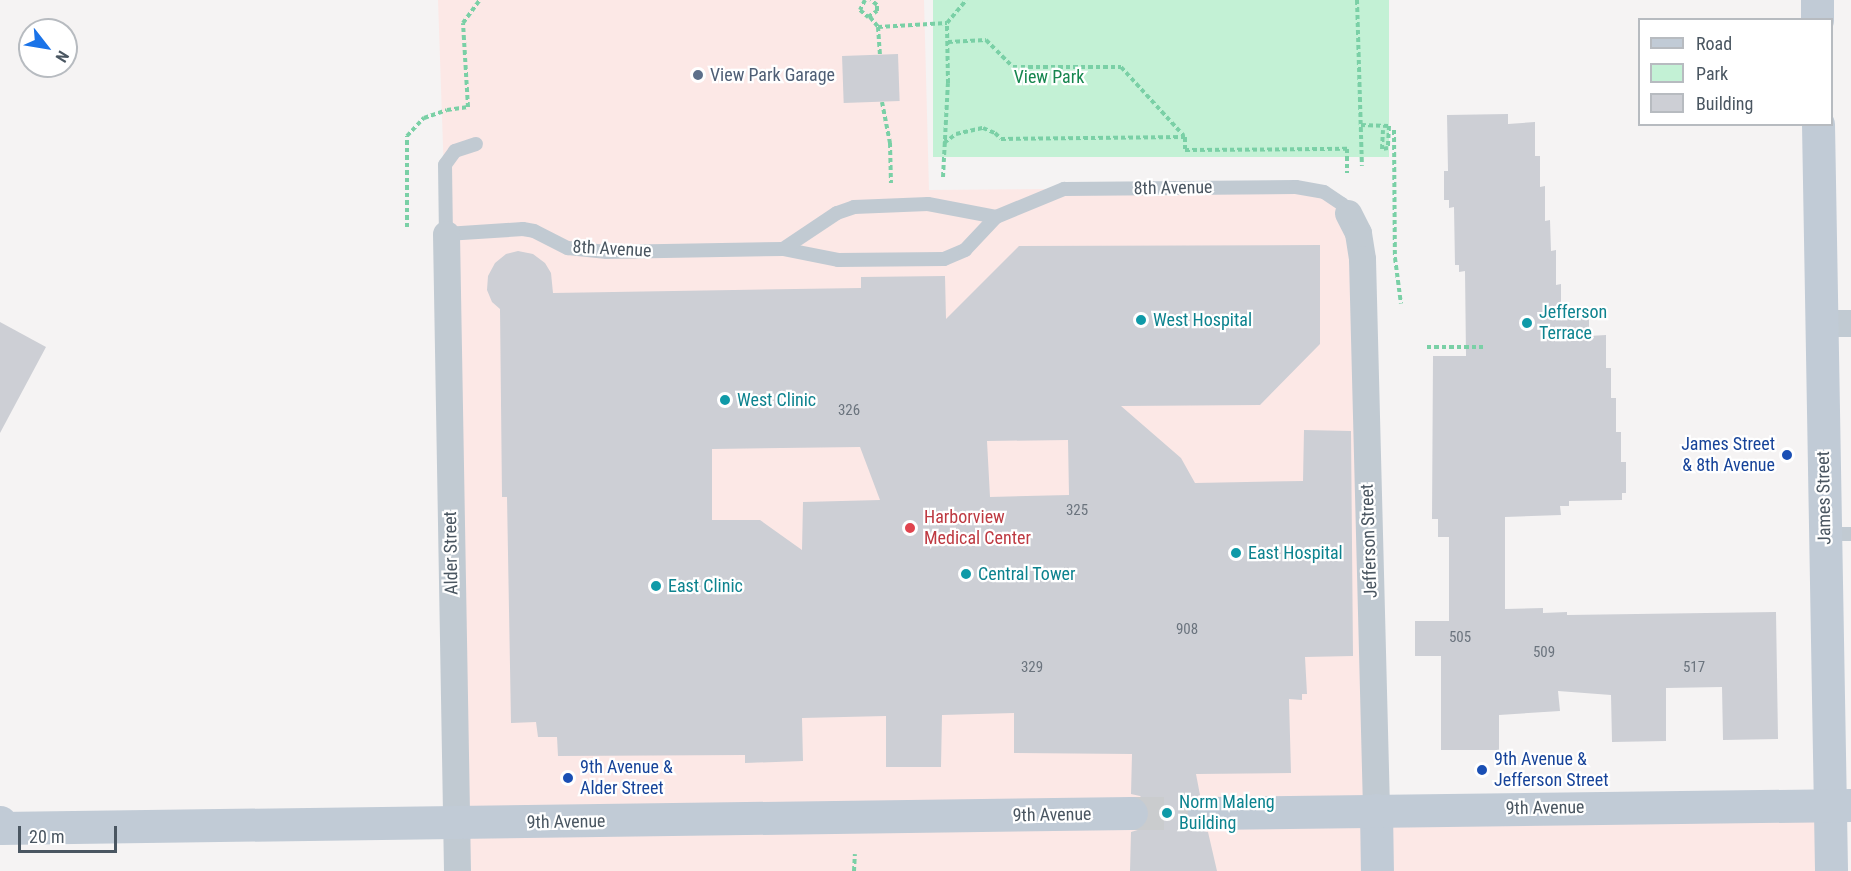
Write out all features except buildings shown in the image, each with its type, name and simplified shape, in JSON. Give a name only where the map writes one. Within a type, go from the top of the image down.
[{"type":"street","points":[[1816,0],[1817,18]]},
{"type":"street","name":"James Street","points":[[1818,126],[1836,323],[1841,805],[1831,871]]},
{"type":"street","name":"Jefferson Street","points":[[1348,213],[1361,246],[1377,871]]},
{"type":"street","name":"Alder Street","points":[[446,234],[457,871]]},
{"type":"street","name":"9th Avenue","points":[[1204,813],[1841,805]]},
{"type":"street","name":"9th Avenue","points":[[0,828],[1131,813]]},
{"type":"street","points":[[0,822],[0,828]]},
{"type":"lane","points":[[446,234],[445,165],[455,152],[476,144]]},
{"type":"lane","name":"8th Avenue","points":[[446,234],[523,229],[534,231],[568,248],[607,252],[783,249],[838,260],[944,259],[965,250],[996,217],[1054,191],[1296,187],[1324,192],[1342,204],[1348,213]]},
{"type":"lane","points":[[783,249],[837,213],[854,207],[928,204],[996,217]]},
{"type":"path","points":[[407,227],[407,136],[424,118],[447,110],[468,107],[463,22],[480,0]]},
{"type":"path","points":[[865,0],[860,10],[862,15],[870,17],[878,27],[880,55]]},
{"type":"path","points":[[870,17],[877,8],[871,0]]},
{"type":"path","points":[[944,177],[948,83],[947,23],[966,0]]},
{"type":"path","points":[[1357,0],[1357,76],[1362,166]]},
{"type":"path","points":[[878,27],[947,23]]},
{"type":"path","points":[[948,42],[986,40],[1012,67],[1121,67],[1185,137],[1185,150],[1347,149],[1347,173]]},
{"type":"path","points":[[882,102],[890,143],[891,186]]},
{"type":"path","points":[[1361,125],[1389,126],[1388,148],[1382,149],[1383,130]]},
{"type":"path","points":[[944,143],[956,134],[983,128],[995,133],[1001,139],[1185,137]]},
{"type":"path","points":[[1394,130],[1395,258],[1401,304]]},
{"type":"path","points":[[1427,347],[1483,346]]},
{"type":"path","points":[[854,871],[855,854]]},
{"type":"shaded area","name":"Harborview Medical Center","points":[[438,0],[924,0],[929,190],[1296,187],[1315,189],[1348,213],[1376,810],[1831,805],[1831,871],[457,871],[446,234]]},
{"type":"green space","name":"View Park","points":[[933,0],[1389,0],[1389,157],[933,157]]},
{"type":"tunnel","points":[[1131,813],[1204,813]]},
{"type":"place","name":"View Park Garage","points":[[698,75]]},
{"type":"place","name":"West Hospital","points":[[1141,320]]},
{"type":"place","name":"Jefferson Terrace","points":[[1527,323]]},
{"type":"place","name":"West Clinic","points":[[725,400]]},
{"type":"place","name":"James Street & 8th Avenue","points":[[1787,455]]},
{"type":"place","name":"Harborview Medical Center","points":[[910,528]]},
{"type":"place","name":"East Hospital","points":[[1236,553]]},
{"type":"place","name":"Central Tower","points":[[966,574]]},
{"type":"place","name":"East Clinic","points":[[656,586]]},
{"type":"place","name":"9th Avenue & Jefferson Street","points":[[1482,770]]},
{"type":"place","name":"9th Avenue & Alder Street","points":[[568,778]]},
{"type":"place","name":"Norm Maleng Building","points":[[1167,813]]}]
